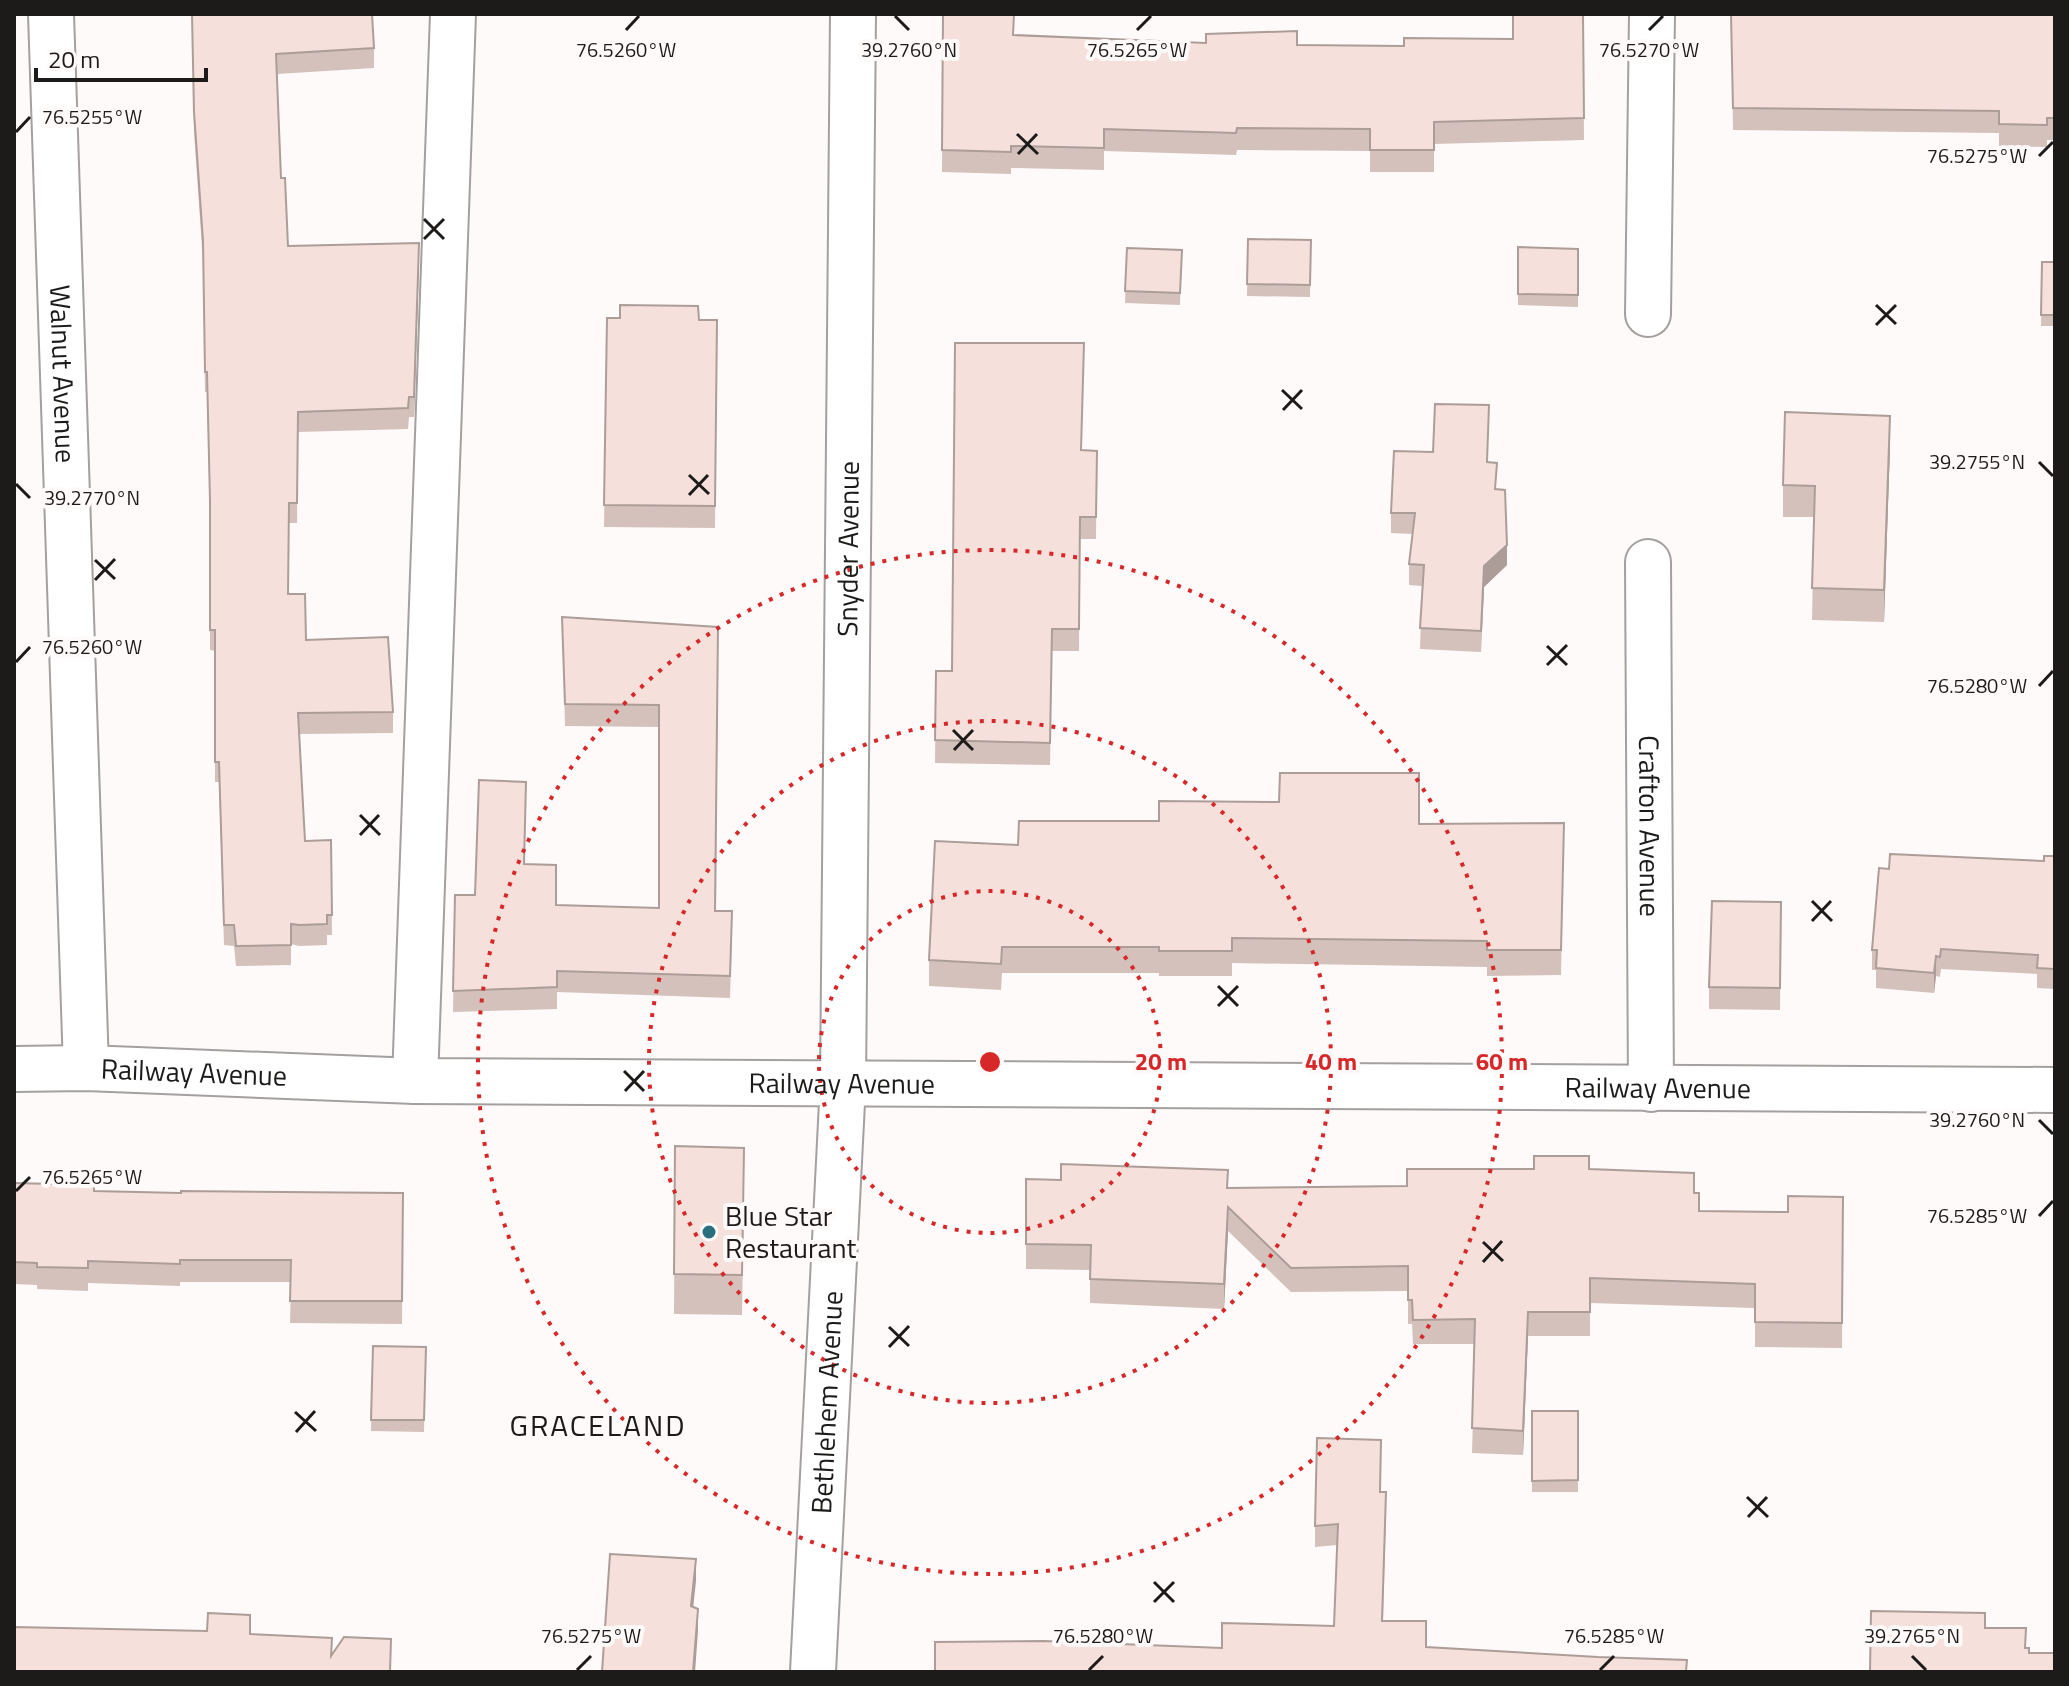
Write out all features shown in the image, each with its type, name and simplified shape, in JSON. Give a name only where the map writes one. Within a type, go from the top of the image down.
[{"type":"street","name":"Walnut Avenue","points":[[51,14],[86,1068]]},
{"type":"street","points":[[415,1081],[453,14]]},
{"type":"street","name":"Snyder Avenue","points":[[843,1083],[853,14]]},
{"type":"street","points":[[1648,314],[1652,14]]},
{"type":"street","name":"Crafton Avenue","points":[[1648,562],[1651,1089]]},
{"type":"street","name":"Railway Avenue","points":[[14,1069],[86,1068],[415,1081],[2055,1090]]},
{"type":"street","name":"Bethlehem Avenue","points":[[813,1672],[843,1083]]},
{"type":"building","points":[[192,14],[372,14],[374,48],[276,54],[281,178],[285,178],[288,246],[419,243],[414,397],[409,397],[408,408],[298,412],[297,503],[289,503],[288,594],[305,594],[306,640],[388,637],[393,712],[298,713],[305,841],[331,840],[332,915],[327,915],[327,924],[291,924],[291,945],[236,946],[234,925],[224,925],[219,762],[215,762],[215,630],[210,630],[207,372]]},
{"type":"building","points":[[943,14],[1014,14],[1013,35],[1206,43],[1206,34],[1297,31],[1297,45],[1404,46],[1404,38],[1513,39],[1513,14],[1583,14],[1584,118],[1434,122],[1434,150],[1370,150],[1370,129],[1237,128],[1236,133],[1104,129],[1104,148],[1011,146],[1011,152],[942,150]]},
{"type":"building","points":[[1731,14],[2055,14],[2055,118],[2047,118],[2047,125],[1999,124],[1999,111],[1733,108]]},
{"type":"building","points":[[1248,239],[1311,240],[1310,285],[1247,284]]},
{"type":"building","points":[[1518,247],[1578,249],[1578,295],[1518,294]]},
{"type":"building","points":[[1127,248],[1182,250],[1180,293],[1125,291]]},
{"type":"building","points":[[2042,262],[2055,262],[2055,315],[2041,315]]},
{"type":"building","points":[[620,305],[698,306],[699,320],[717,320],[715,506],[604,505],[607,318],[620,318]]},
{"type":"building","points":[[955,343],[1084,343],[1081,450],[1097,451],[1096,517],[1080,517],[1079,629],[1052,629],[1050,743],[935,740],[936,671],[952,671]]},
{"type":"building","points":[[1435,404],[1489,405],[1487,462],[1497,463],[1495,489],[1505,490],[1507,545],[1484,566],[1481,631],[1420,628],[1424,565],[1409,564],[1415,513],[1391,513],[1394,451],[1433,452]]},
{"type":"building","points":[[1785,412],[1890,416],[1884,590],[1812,588],[1815,486],[1783,485]]},
{"type":"building","points":[[562,617],[718,627],[715,911],[732,911],[730,976],[557,971],[557,987],[453,991],[455,895],[475,895],[479,780],[526,782],[524,864],[556,865],[556,905],[659,908],[659,705],[565,704]]},
{"type":"building","points":[[1280,773],[1419,773],[1419,824],[1564,823],[1561,950],[1487,950],[1487,941],[1232,938],[1232,951],[1159,951],[1159,947],[1002,947],[1001,964],[929,960],[935,841],[1018,845],[1019,821],[1159,821],[1159,801],[1279,802]]},
{"type":"building","points":[[1890,854],[2044,861],[2044,856],[2055,856],[2055,969],[2037,968],[2038,955],[1941,949],[1940,957],[1936,956],[1934,973],[1876,968],[1877,950],[1872,950],[1879,868],[1889,869]]},
{"type":"building","points":[[1712,901],[1781,902],[1780,988],[1709,987]]},
{"type":"building","name":"Blue Star Restaurant","points":[[675,1146],[744,1148],[742,1275],[674,1274]]},
{"type":"building","points":[[1534,1156],[1589,1156],[1589,1169],[1694,1173],[1694,1193],[1699,1193],[1699,1211],[1788,1212],[1788,1196],[1843,1197],[1842,1323],[1755,1322],[1755,1284],[1590,1278],[1590,1312],[1528,1312],[1523,1431],[1472,1428],[1475,1319],[1413,1320],[1412,1300],[1408,1300],[1408,1266],[1291,1268],[1228,1207],[1224,1284],[1090,1279],[1091,1245],[1026,1244],[1026,1179],[1061,1180],[1061,1164],[1228,1170],[1227,1188],[1407,1186],[1407,1169],[1534,1169]]},
{"type":"building","points":[[14,1183],[94,1185],[94,1191],[403,1193],[402,1301],[290,1301],[291,1260],[180,1260],[180,1264],[88,1261],[88,1268],[37,1267],[37,1263],[14,1262]]},
{"type":"building","points":[[373,1346],[426,1347],[424,1420],[371,1420]]},
{"type":"building","points":[[1532,1411],[1578,1411],[1578,1480],[1532,1481]]},
{"type":"building","points":[[1317,1438],[1381,1440],[1380,1492],[1386,1492],[1382,1621],[1426,1621],[1426,1647],[1687,1660],[1686,1671],[1740,1672],[935,1672],[935,1642],[1044,1641],[1222,1648],[1222,1623],[1334,1626],[1338,1524],[1315,1526]]},
{"type":"building","points":[[610,1554],[696,1559],[691,1606],[698,1609],[693,1672],[602,1672]]},
{"type":"building","points":[[1871,1611],[1985,1613],[1985,1628],[2026,1628],[2025,1648],[2029,1648],[2029,1653],[2055,1653],[2055,1672],[1870,1672]]},
{"type":"building","points":[[208,1613],[250,1615],[250,1634],[332,1638],[331,1656],[344,1637],[391,1639],[390,1672],[14,1672],[14,1627],[207,1631]]},
{"type":"place","name":"Blue Star Restaurant","points":[[709,1232]]},
{"type":"district","name":"GRACELAND","points":[[598,1426]]}]
